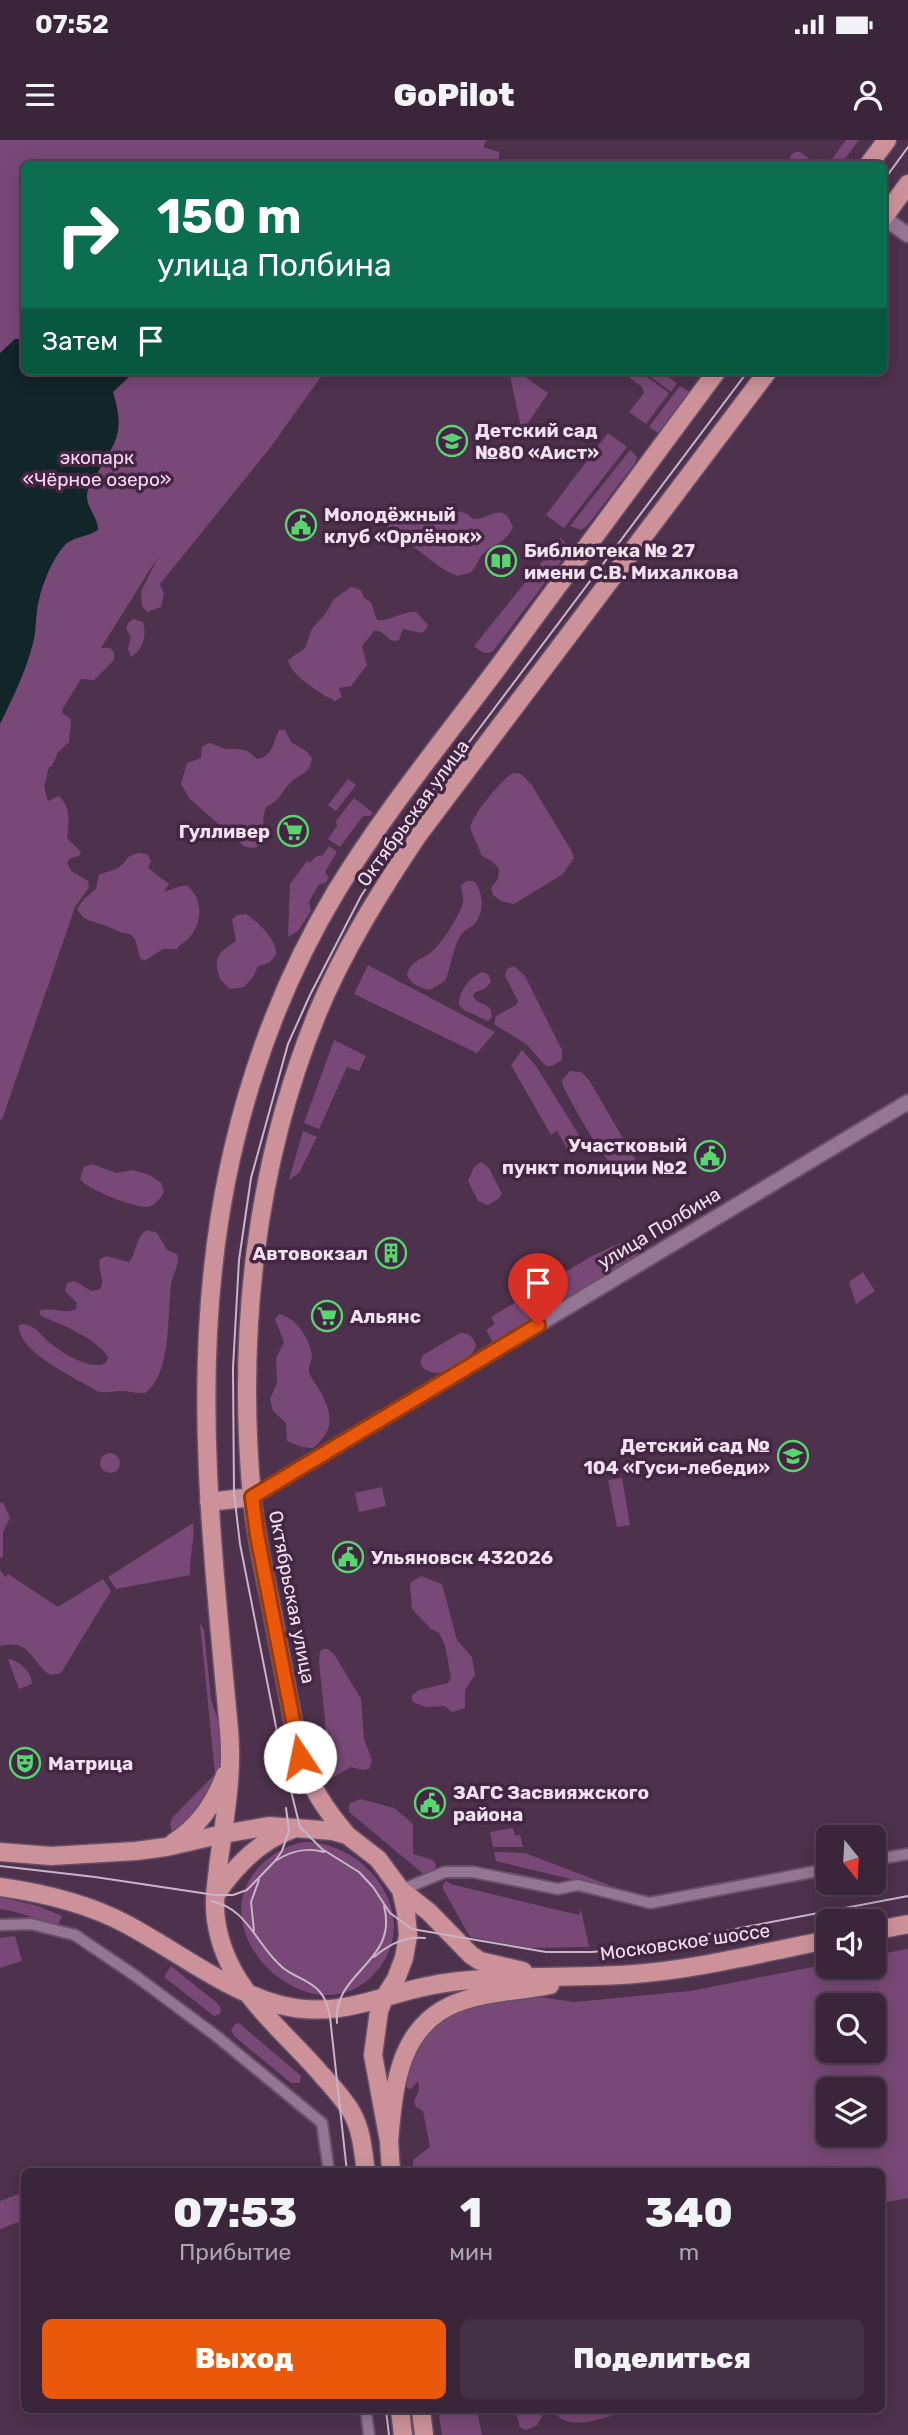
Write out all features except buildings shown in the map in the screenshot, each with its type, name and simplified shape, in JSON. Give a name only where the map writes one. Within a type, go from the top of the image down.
[{"type":"main road","points":[[871,161],[887,140]]},
{"type":"main road","points":[[887,213],[908,184]]},
{"type":"main road","name":"Октябрьская улица","points":[[215,1895],[228,1795],[230,1755],[209,1502],[206,1395],[212,1271],[220,1217],[242,1115],[275,1013],[338,888],[385,820],[714,375]]},
{"type":"main road","name":"Октябрьская улица","points":[[347,1835],[323,1807],[309,1783],[300,1757],[252,1497],[248,1392],[250,1326],[259,1221],[292,1080],[318,1013],[361,925],[418,835],[765,375]]},
{"type":"main road","name":"улица Полбина","points":[[209,1502],[252,1497]]},
{"type":"main road","points":[[166,1847],[189,1831],[207,1810],[221,1786],[230,1755]]},
{"type":"main road","name":"Московское шоссе","points":[[0,1852],[51,1856],[166,1847],[269,1826],[319,1828],[347,1835],[378,1859],[401,1890],[429,1912],[480,1961],[547,1977]]},
{"type":"main road","points":[[300,1827],[276,1837],[253,1852],[235,1869],[215,1895],[216,1921],[222,1947],[243,1991],[316,2067],[351,2111],[359,2133],[365,2168]]},
{"type":"main road","points":[[0,1886],[54,1898],[125,1924],[243,1991],[283,2005],[307,2009],[351,2008],[384,1998]]},
{"type":"main road","points":[[391,2168],[389,2141],[373,2055],[377,2023],[384,1998],[396,1979],[404,1958],[407,1927],[401,1890]]},
{"type":"main road","points":[[886,1928],[908,1924]]},
{"type":"main road","name":"Московское шоссе","points":[[384,1998],[442,1983],[484,1978],[586,1977],[697,1966],[816,1942]]},
{"type":"main road","points":[[389,2141],[394,2086],[400,2066],[409,2046],[433,2018],[464,2000],[586,1977]]},
{"type":"main road","points":[[400,2413],[403,2435]]},
{"type":"main road","points":[[421,2413],[424,2435]]},
{"type":"street","points":[[887,219],[908,235]]},
{"type":"street","name":"улица Полбина","points":[[252,1497],[908,1102]]},
{"type":"street","points":[[886,1858],[908,1854]]},
{"type":"street","points":[[401,1890],[445,1872],[473,1872],[558,1889],[578,1885],[650,1903],[816,1871]]},
{"type":"street","points":[[0,1924],[31,1924],[75,1935],[193,2018],[322,2123],[328,2168]]},
{"type":"street","points":[[366,2413],[369,2435]]},
{"type":"green space","name":"экопарк «Чёрное озеро»","points":[[0,140],[487,140],[483,147],[499,152],[499,161],[21,161],[21,375],[322,375],[270,448],[160,584],[164,594],[161,607],[147,612],[142,606],[141,592],[159,555],[101,648],[110,648],[114,652],[114,660],[94,680],[81,679],[63,708],[62,713],[71,719],[69,742],[58,752],[49,767],[44,787],[48,801],[59,796],[66,805],[69,821],[67,838],[81,852],[67,863],[71,871],[88,881],[89,887],[75,907],[2,1120]]},
{"type":"green space","points":[[846,140],[859,140],[843,161],[830,161]]},
{"type":"green space","points":[[800,152],[813,161],[788,161],[792,154]]},
{"type":"green space","points":[[510,375],[523,375],[548,393],[522,432]]},
{"type":"green space","points":[[626,375],[644,375],[669,393],[646,424],[629,412],[644,393],[642,387]]},
{"type":"green space","points":[[648,375],[666,375],[677,383],[671,392]]},
{"type":"green space","points":[[680,386],[690,392],[688,397],[684,398],[658,433],[649,427]]},
{"type":"green space","points":[[608,433],[627,447],[564,528],[546,515]]},
{"type":"green space","points":[[630,450],[637,457],[635,463],[587,526],[581,530],[570,526]]},
{"type":"green space","points":[[453,510],[473,519],[501,513],[509,519],[513,528],[506,537],[481,556],[470,573],[457,576],[443,569],[379,521],[382,515]]},
{"type":"green space","points":[[561,538],[567,545],[566,555],[493,651],[485,653],[478,650],[474,646]]},
{"type":"green space","points":[[351,587],[361,590],[364,598],[371,602],[377,620],[416,612],[428,625],[421,633],[403,629],[399,640],[395,641],[381,632],[374,631],[362,646],[367,665],[351,686],[339,688],[342,697],[335,701],[300,678],[288,660],[305,648],[312,629],[334,599]]},
{"type":"green space","points":[[133,619],[143,622],[144,632],[141,646],[131,657],[128,649],[131,637],[126,629]]},
{"type":"green space","points":[[279,730],[285,730],[291,742],[306,751],[312,758],[311,763],[307,770],[267,806],[261,845],[245,847],[190,799],[181,784],[187,763],[201,758],[202,747],[209,743],[226,749],[240,749],[257,759],[262,758],[272,748]]},
{"type":"green space","points":[[513,773],[521,774],[531,784],[574,858],[563,874],[514,904],[501,901],[493,895],[491,888],[498,879],[499,869],[482,856],[470,828],[488,798]]},
{"type":"green space","points":[[348,779],[356,785],[336,811],[328,805]]},
{"type":"green space","points":[[354,798],[373,813],[363,816],[340,847],[328,839],[337,826],[336,821]]},
{"type":"green space","points":[[329,846],[337,852],[325,872],[329,878],[325,883],[319,884],[309,902],[311,911],[298,931],[288,937],[290,884],[307,861],[310,863],[315,857],[323,855]]},
{"type":"green space","points":[[138,853],[147,854],[151,861],[148,868],[169,884],[164,892],[188,886],[199,904],[197,925],[187,940],[177,949],[163,949],[144,961],[140,958],[135,939],[130,934],[87,919],[77,909],[96,889],[99,874],[116,869],[128,857]]},
{"type":"green space","points":[[474,881],[479,890],[482,902],[478,919],[459,938],[445,981],[430,990],[419,987],[407,975],[409,970],[416,961],[434,950],[449,929],[463,902],[461,885]]},
{"type":"green space","points":[[246,914],[271,938],[276,955],[269,963],[258,966],[244,987],[230,989],[220,979],[217,960],[221,952],[236,941],[232,920],[237,915]]},
{"type":"green space","points":[[368,965],[495,1032],[477,1053],[354,994]]},
{"type":"green space","points":[[514,966],[525,976],[562,1050],[562,1060],[552,1066],[546,1066],[526,1044],[494,1024],[496,1016],[516,1005],[518,1001],[505,976],[507,969]]},
{"type":"green space","points":[[483,972],[489,975],[491,982],[473,995],[491,1010],[492,1017],[488,1021],[459,1005],[466,985],[473,977]]},
{"type":"green space","points":[[334,1040],[366,1056],[359,1071],[347,1067],[319,1129],[304,1123]]},
{"type":"green space","points":[[522,1050],[536,1066],[586,1146],[571,1155],[557,1131],[551,1135],[511,1065]]},
{"type":"green space","points":[[570,1071],[581,1072],[589,1080],[634,1157],[636,1163],[632,1172],[624,1175],[616,1169],[590,1135],[563,1086],[562,1080]]},
{"type":"green space","points":[[303,1131],[317,1137],[299,1173],[289,1180]]},
{"type":"green space","points":[[481,1162],[489,1168],[502,1194],[488,1205],[478,1201],[468,1181],[474,1167]]},
{"type":"green space","points":[[92,1164],[116,1173],[132,1170],[150,1175],[161,1183],[164,1192],[153,1205],[147,1207],[111,1197],[91,1188],[80,1179],[84,1167]]},
{"type":"green space","points":[[147,1230],[157,1233],[167,1250],[178,1257],[171,1284],[167,1343],[160,1372],[145,1393],[97,1391],[38,1355],[21,1336],[18,1326],[31,1326],[55,1347],[77,1360],[93,1365],[106,1363],[108,1357],[95,1344],[78,1332],[41,1316],[39,1311],[76,1309],[77,1303],[65,1291],[67,1283],[75,1281],[91,1291],[100,1289],[100,1259],[107,1256],[129,1262],[140,1237]]},
{"type":"green space","points":[[637,1235],[640,1247],[633,1258],[493,1342],[486,1330],[495,1324],[491,1317],[590,1257]]},
{"type":"green space","points":[[863,1272],[875,1291],[856,1304],[849,1282]]},
{"type":"green space","points":[[280,1314],[297,1325],[305,1336],[312,1355],[310,1373],[322,1394],[330,1418],[326,1433],[313,1448],[287,1441],[286,1423],[273,1411],[270,1399],[277,1383],[276,1358],[284,1342],[275,1319]]},
{"type":"green space","points":[[460,1333],[471,1336],[474,1340],[476,1346],[472,1353],[450,1370],[433,1373],[426,1370],[420,1363],[423,1355]]},
{"type":"green space","points":[[110,1453],[117,1456],[120,1463],[117,1470],[110,1473],[103,1470],[100,1463],[103,1456]]},
{"type":"green space","points":[[622,1478],[630,1525],[617,1527],[608,1480]]},
{"type":"green space","points":[[382,1487],[386,1506],[359,1512],[355,1493]]},
{"type":"green space","points":[[3,1502],[10,1518],[3,1532],[3,1557],[0,1558],[0,1503]]},
{"type":"green space","points":[[193,1523],[190,1575],[116,1589],[108,1577]]},
{"type":"green space","points":[[0,1570],[5,1577],[8,1574],[58,1607],[103,1579],[111,1591],[61,1673],[47,1673],[23,1647],[10,1644],[0,1646]]},
{"type":"green space","points":[[421,1576],[442,1584],[457,1640],[472,1657],[475,1675],[465,1690],[465,1708],[452,1712],[445,1706],[426,1707],[413,1702],[411,1696],[419,1690],[448,1683],[451,1678],[445,1645],[439,1633],[431,1629],[412,1609],[410,1583]]},
{"type":"green space","points":[[200,1623],[204,1630],[211,1700],[220,1726],[220,1773],[215,1789],[185,1828],[172,1832],[172,1818],[215,1774]]},
{"type":"green space","points":[[323,1649],[334,1654],[361,1699],[364,1739],[372,1760],[369,1769],[351,1767],[332,1778],[327,1772],[319,1663]]},
{"type":"green space","points":[[8,1659],[24,1667],[32,1684],[19,1689]]},
{"type":"green space","points":[[360,1799],[394,1808],[413,1824],[413,1854],[433,1860],[436,1865],[434,1871],[427,1875],[421,1872],[349,1812],[349,1804]]},
{"type":"green space","points":[[513,1828],[515,1836],[520,1835],[523,1847],[493,1847],[490,1832]]},
{"type":"green space","points":[[304,1842],[327,1845],[349,1854],[367,1868],[382,1886],[391,1906],[394,1928],[389,1950],[376,1972],[350,1991],[322,1995],[294,1987],[270,1970],[251,1946],[242,1919],[245,1891],[262,1864],[281,1850]]},
{"type":"green space","points":[[494,1852],[525,1853],[609,1885],[608,1888],[496,1861]]},
{"type":"green space","points":[[447,1881],[450,1884],[579,1915],[581,1909],[589,1947],[530,1948],[470,1937],[443,1889],[443,1884]]},
{"type":"green space","points":[[0,1897],[38,1906],[62,1916],[58,1925],[0,1909]]},
{"type":"green space","points":[[15,1936],[22,1961],[0,1968],[0,1938]]},
{"type":"green space","points":[[908,1949],[908,2198],[885,2202],[885,2168],[413,2168],[413,2160],[430,2147],[423,2111],[416,2107],[414,2101],[419,2090],[418,2081],[411,2089],[407,2088],[406,2073],[413,2063],[411,2055],[431,2027],[457,2007],[508,1997],[540,1997],[574,2002],[690,1991],[816,1966],[816,1979],[886,1979],[886,1953]]},
{"type":"green space","points":[[171,1966],[217,2003],[221,2008],[220,2014],[214,2016],[164,1977]]},
{"type":"green space","points":[[239,2023],[301,2076],[300,2083],[291,2083],[234,2036],[231,2030]]},
{"type":"green space","points":[[21,2193],[21,2221],[0,2229],[0,2201]]},
{"type":"green space","points":[[438,2413],[478,2413],[482,2435],[442,2435]]},
{"type":"green space","points":[[516,2413],[544,2413],[537,2425],[526,2430],[520,2427]]},
{"type":"green space","points":[[556,2413],[620,2413],[578,2423],[559,2417]]},
{"type":"shaded area","points":[[15,339],[21,339],[21,375],[130,376],[113,392],[117,406],[117,435],[87,494],[98,530],[67,543],[52,564],[39,600],[30,654],[0,724],[0,353]]},
{"type":"tram line","points":[[887,176],[908,147]]},
{"type":"tram line","points":[[745,375],[406,826],[361,896],[310,995],[288,1044],[251,1178],[239,1260],[233,1368],[234,1493],[240,1544],[280,1747],[300,1827],[322,1849],[359,1872],[373,1887],[390,1913],[412,1929],[546,1952],[592,1952],[635,1948],[908,1896]]},
{"type":"tram line","points":[[0,1866],[215,1895],[233,1895],[247,1890],[282,1851],[289,1831],[286,1808]]},
{"type":"tram line","points":[[275,1861],[299,1851],[324,1852]]},
{"type":"tram line","points":[[254,1931],[251,1902],[259,1880]]},
{"type":"tram line","points":[[211,1901],[234,1911],[282,1967],[315,1987],[325,2000],[330,2017],[347,2168]]},
{"type":"tram line","points":[[337,2023],[338,2005],[344,1991],[382,1941],[386,1925],[384,1906]]},
{"type":"tram line","points":[[374,1957],[398,1942],[425,1938]]},
{"type":"tram line","points":[[386,2413],[389,2435]]},
{"type":"place","name":"Детский сад №80 «Аист»","points":[[452,441]]},
{"type":"place","name":"Молодёжный клуб «Орлёнок»","points":[[301,525]]},
{"type":"place","name":"Библиотека № 27 имени С.В. Михалкова","points":[[501,561]]},
{"type":"place","name":"Гулливер","points":[[293,831]]},
{"type":"place","name":"Участковый пункт полиции №2","points":[[710,1156]]},
{"type":"place","name":"Автовокзал","points":[[391,1253]]},
{"type":"place","name":"Альянс","points":[[327,1316]]},
{"type":"place","name":"Детский сад № 104 «Гуси-лебеди»","points":[[793,1456]]},
{"type":"place","name":"Ульяновск 432026","points":[[348,1557]]},
{"type":"place","name":"Матрица","points":[[25,1763]]},
{"type":"place","name":"ЗАГС Засвияжского района","points":[[430,1803]]},
{"type":"route","points":[[300,1757],[252,1497],[538,1325]]}]
